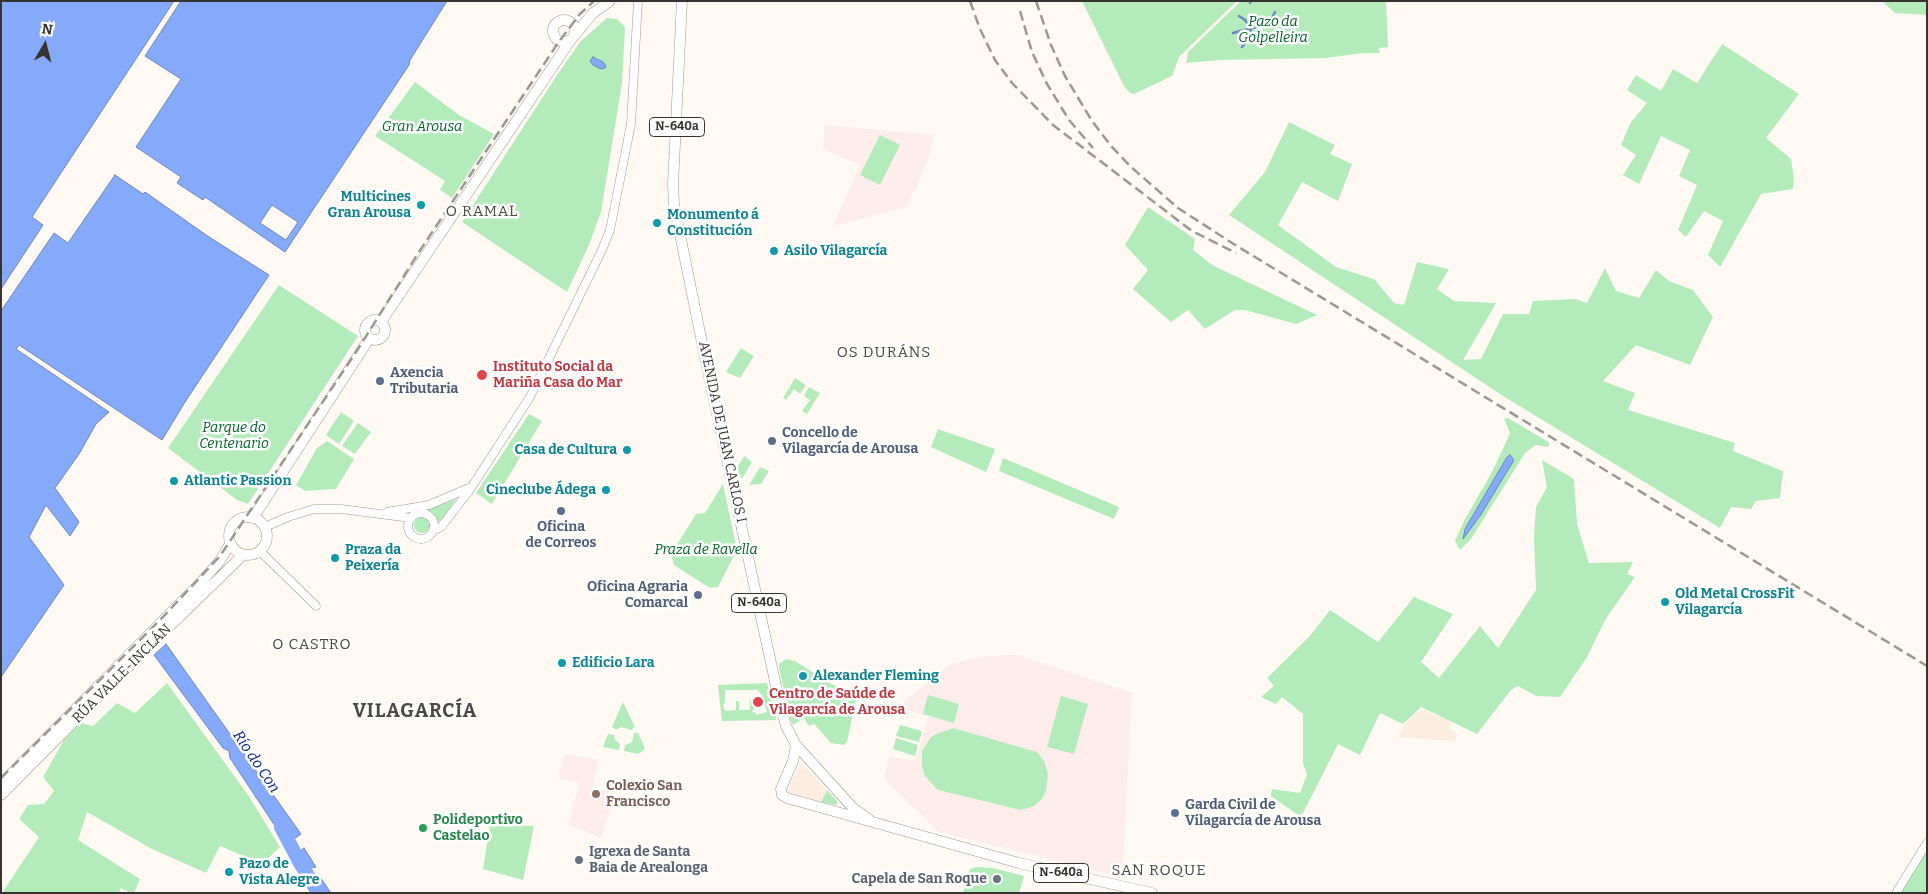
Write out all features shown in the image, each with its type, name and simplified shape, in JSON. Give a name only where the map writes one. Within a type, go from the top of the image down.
[{"type":"main road","points":[[252,518],[369,339],[378,340],[384,336],[385,330],[381,322],[573,37],[593,13],[610,1]]},
{"type":"main road","name":"AVENIDA DE JUAN CARLOS I","points":[[682,1],[673,184],[674,205],[779,700],[786,726],[796,745],[839,794],[853,808],[871,821]]},
{"type":"main road","points":[[560,57],[554,26],[560,21],[593,13]]},
{"type":"main road","points":[[566,20],[574,26],[573,37]]},
{"type":"main road","points":[[557,39],[565,42],[573,37]]},
{"type":"main road","points":[[252,518],[258,520],[265,527],[267,540],[260,551],[252,555],[243,555],[230,544],[229,534],[234,523],[240,519],[252,518]]},
{"type":"main road","name":"RÚA VALLE-INCLÁN","points":[[1,784],[198,585],[219,562],[230,544]]},
{"type":"main road","name":"RÚA VALLE-INCLÁN","points":[[1,795],[139,656],[243,555]]},
{"type":"main road","points":[[796,745],[793,761],[781,786],[783,796],[871,821]]},
{"type":"main road","name":"N-640a","points":[[871,821],[895,830],[1019,863],[1147,892]]},
{"type":"street","points":[[429,505],[414,516],[409,530],[413,536],[425,538],[441,527],[514,422],[540,378],[602,250],[610,230],[619,194],[631,124],[638,1]]},
{"type":"street","points":[[374,513],[429,505],[470,487]]},
{"type":"street","points":[[459,503],[462,492]]},
{"type":"street","points":[[265,527],[314,509],[341,509],[414,516],[425,514],[431,518],[434,524],[433,532]]},
{"type":"street","points":[[405,510],[414,516]]},
{"type":"street","points":[[260,551],[316,606]]},
{"type":"street","points":[[1896,893],[1927,843]]},
{"type":"shaded area","points":[[825,125],[934,135],[929,156],[906,207],[833,226],[860,165],[823,149]]},
{"type":"shaded area","points":[[1017,655],[1132,693],[1122,877],[939,832],[887,782],[884,775],[890,756],[915,761],[929,716],[901,709],[907,699],[949,665],[985,656]]},
{"type":"shaded area","points":[[1424,710],[1452,722],[1449,728],[1456,732],[1455,741],[1398,737],[1405,724],[1417,712]]},
{"type":"shaded area","name":"Colexio San Francisco","points":[[566,754],[598,760],[593,788],[616,792],[601,838],[568,824],[580,783],[558,778],[563,757]]},
{"type":"shaded area","points":[[801,763],[827,790],[821,802],[787,791]]},
{"type":"green space","points":[[1082,1],[1237,1],[1179,57],[1172,76],[1134,94],[1130,93],[1124,86]]},
{"type":"green space","name":"Pazo da Golpelleira","points":[[1241,1],[1389,1],[1386,3],[1388,47],[1379,48],[1380,53],[1325,58],[1221,60],[1186,63],[1188,52]]},
{"type":"green space","points":[[1882,1],[1927,1],[1927,15],[1895,13]]},
{"type":"green space","points":[[607,18],[617,19],[625,27],[622,83],[601,212],[589,245],[567,292],[462,222],[580,42]]},
{"type":"green space","points":[[1722,44],[1799,94],[1766,138],[1791,159],[1794,178],[1793,189],[1761,194],[1720,267],[1708,255],[1723,221],[1704,211],[1686,237],[1678,230],[1697,185],[1679,176],[1690,150],[1661,136],[1639,184],[1623,175],[1636,155],[1621,145],[1631,122],[1647,103],[1627,90],[1636,75],[1661,91],[1673,69],[1697,83]]},
{"type":"green space","name":"Gran Arousa","points":[[415,82],[459,115],[494,134],[452,198],[440,190],[445,181],[375,136]]},
{"type":"green space","points":[[1289,122],[1335,145],[1330,154],[1352,164],[1338,201],[1302,182],[1278,225],[1336,267],[1374,279],[1394,303],[1404,305],[1417,262],[1449,269],[1437,289],[1454,301],[1496,303],[1463,360],[1481,359],[1503,314],[1529,314],[1533,301],[1575,299],[1587,303],[1605,268],[1616,291],[1639,298],[1656,270],[1669,281],[1693,290],[1713,317],[1690,365],[1636,345],[1603,381],[1635,393],[1628,410],[1735,443],[1733,451],[1783,471],[1780,498],[1756,501],[1751,509],[1731,507],[1720,528],[1503,396],[1229,215],[1265,172]]},
{"type":"green space","points":[[880,135],[900,145],[880,185],[860,175]]},
{"type":"green space","points":[[1148,207],[1195,239],[1193,250],[1212,265],[1317,315],[1296,324],[1245,310],[1235,310],[1205,329],[1188,310],[1171,322],[1133,289],[1148,270],[1125,245]]},
{"type":"green space","name":"Parque do Centenario","points":[[279,285],[358,336],[248,504],[237,500],[168,448]]},
{"type":"green space","points":[[741,348],[754,356],[740,378],[726,372]]},
{"type":"green space","points":[[795,378],[806,385],[800,394],[794,389],[786,400],[783,398]]},
{"type":"green space","points":[[809,387],[820,393],[807,414],[802,411],[810,400],[804,396]]},
{"type":"green space","points":[[341,412],[354,421],[339,444],[326,435]]},
{"type":"green space","points":[[529,414],[542,421],[492,504],[476,493]]},
{"type":"green space","points":[[1508,418],[1550,443],[1548,447],[1536,445],[1525,453],[1471,539],[1460,550],[1455,541],[1493,470],[1510,433],[1504,419]]},
{"type":"green space","points":[[358,423],[371,432],[355,454],[342,446]]},
{"type":"green space","points":[[938,429],[995,449],[986,472],[931,447]]},
{"type":"green space","points":[[327,441],[354,459],[336,489],[305,491],[296,485],[317,448]]},
{"type":"green space","points":[[744,456],[752,462],[742,479],[737,468]]},
{"type":"green space","points":[[1003,458],[1119,507],[1114,519],[999,471]]},
{"type":"green space","points":[[1542,460],[1574,479],[1577,524],[1589,563],[1633,562],[1627,574],[1635,577],[1605,620],[1587,657],[1560,697],[1536,696],[1518,686],[1511,690],[1477,734],[1421,707],[1403,724],[1380,713],[1360,755],[1338,744],[1301,817],[1271,796],[1272,789],[1300,793],[1307,775],[1303,763],[1303,714],[1282,697],[1276,704],[1261,697],[1274,686],[1267,678],[1310,636],[1330,610],[1378,642],[1414,597],[1453,614],[1421,662],[1439,678],[1480,626],[1498,648],[1536,590],[1534,537],[1536,507],[1547,487]]},
{"type":"green space","points":[[760,467],[769,471],[761,484],[749,485]]},
{"type":"green space","name":"Praza de Ravella","points":[[723,484],[737,550],[718,587],[710,588],[674,565],[671,554],[696,514],[705,513]]},
{"type":"green space","points":[[456,499],[441,521],[438,521],[428,511],[429,509]]},
{"type":"green space","points":[[419,517],[425,517],[430,522],[428,531],[419,533],[414,528],[414,522]]},
{"type":"green space","points":[[786,659],[795,661],[831,684],[849,690],[854,694],[856,699],[847,742],[844,745],[831,743],[814,724],[809,726],[804,718],[793,725],[790,719],[779,667],[779,664]]},
{"type":"green space","points":[[167,683],[248,795],[280,847],[262,864],[220,846],[206,873],[152,849],[87,812],[78,840],[140,879],[134,893],[121,888],[119,893],[2,893],[39,837],[19,819],[28,805],[44,804],[54,791],[43,777],[64,740],[81,723],[93,726],[117,703],[135,713]]},
{"type":"green space","points":[[767,683],[776,720],[722,721],[718,685]],"holes":[[[725,690],[757,690],[762,695],[767,712],[756,715],[755,712],[753,713],[752,700],[750,700],[750,710],[739,710],[739,701],[736,701],[736,710],[725,711],[723,704],[725,703]]]},
{"type":"green space","points":[[928,695],[959,704],[954,723],[923,714]]},
{"type":"green space","points":[[1061,696],[1088,704],[1074,754],[1047,747]]},
{"type":"green space","points":[[623,702],[635,727],[631,730],[621,727],[616,730],[612,727]]},
{"type":"green space","points":[[900,725],[922,731],[919,742],[896,736]]},
{"type":"green space","points":[[953,728],[1037,752],[1044,761],[1048,774],[1046,790],[1042,799],[1034,806],[1021,810],[938,790],[925,776],[922,767],[922,751],[932,736]]},
{"type":"green space","points":[[634,733],[638,733],[644,746],[644,750],[638,754],[624,751],[625,745],[631,743]]},
{"type":"green space","points":[[608,734],[614,735],[615,740],[620,744],[619,750],[603,747]]},
{"type":"green space","points":[[896,738],[918,745],[915,756],[893,749]]},
{"type":"green space","points":[[827,790],[837,801],[837,805],[821,802]]},
{"type":"green space","points":[[490,825],[534,826],[523,880],[483,869]]},
{"type":"green space","points":[[1927,843],[1927,893],[1896,893]]},
{"type":"green space","points":[[977,867],[993,868],[1024,876],[1019,893],[963,893],[970,869]]},
{"type":"water","points":[[1,1],[174,1],[32,217],[43,225],[1,289]]},
{"type":"water","points":[[181,1],[447,1],[410,60],[409,65],[285,252],[205,197],[203,200],[177,183],[181,177],[136,147],[181,79],[145,56]],"holes":[[[272,205],[298,222],[286,240],[260,223]]]},
{"type":"water","points":[[593,57],[603,62],[606,66],[605,68],[601,69],[593,65],[590,61]]},
{"type":"water","points":[[115,175],[143,194],[145,192],[209,237],[269,275],[162,440],[19,345],[16,349],[109,412],[96,424],[79,454],[55,488],[79,522],[70,536],[46,505],[29,537],[64,585],[1,677],[1,311],[54,233],[68,243]]},
{"type":"water","points":[[1510,455],[1514,460],[1480,516],[1463,539],[1465,529],[1507,457]]},
{"type":"water","points":[[166,644],[301,834],[287,844],[230,758],[229,751],[223,748],[154,655]]},
{"type":"water","points":[[304,848],[316,867],[297,869],[295,855]]},
{"type":"water","points":[[320,877],[331,893],[311,893],[301,878]]},
{"type":"waterway","points":[[1233,33],[1264,25],[1271,20],[1275,12]]},
{"type":"waterway","points":[[1239,16],[1245,20],[1251,29],[1249,38],[1242,47]]},
{"type":"waterway","name":"Río do Con","points":[[281,827],[319,893]]},
{"type":"railway","points":[[1,778],[162,618],[220,556],[558,43],[580,14],[594,1]]},
{"type":"railway","points":[[970,1],[980,29],[995,60],[1012,83],[1053,125],[1192,231],[1236,253]]},
{"type":"railway","points":[[1036,1],[1051,45],[1065,76],[1092,121],[1111,146],[1131,167],[1178,208],[1232,243],[1927,666]]},
{"type":"railway","points":[[1020,11],[1032,52],[1047,84],[1069,120],[1093,148]]},
{"type":"place","name":"Multicines Gran Arousa","points":[[421,205]]},
{"type":"place","name":"Monumento á Constitución","points":[[657,223]]},
{"type":"place","name":"Asilo Vilagarcía","points":[[774,251]]},
{"type":"place","name":"Instituto Social da Mariña Casa do Mar","points":[[482,375]]},
{"type":"place","name":"Axencia Tributaria","points":[[380,381]]},
{"type":"place","name":"Concello de Vilagarcía de Arousa","points":[[772,441]]},
{"type":"place","name":"Casa de Cultura","points":[[627,450]]},
{"type":"place","name":"Atlantic Passion","points":[[174,481]]},
{"type":"place","name":"Cineclube Ádega","points":[[606,490]]},
{"type":"place","name":"Oficina de Correos","points":[[561,511]]},
{"type":"place","name":"Praza da Peixería","points":[[335,558]]},
{"type":"place","name":"Oficina Agraria Comarcal","points":[[698,595]]},
{"type":"place","name":"Old Metal CrossFit Vilagarcía","points":[[1665,602]]},
{"type":"place","name":"Edificio Lara","points":[[562,663]]},
{"type":"place","name":"Alexander Fleming","points":[[803,676]]},
{"type":"place","name":"Centro de Saúde de Vilagarcía de Arousa","points":[[758,702]]},
{"type":"place","name":"Colexio San Francisco","points":[[596,794]]},
{"type":"place","name":"Garda Civil de Vilagarcía de Arousa","points":[[1175,813]]},
{"type":"place","name":"Polideportivo Castelao","points":[[423,828]]},
{"type":"place","name":"Igrexa de Santa Baia de Arealonga","points":[[579,860]]},
{"type":"place","name":"Pazo de Vista Alegre","points":[[229,872]]},
{"type":"place","name":"Capela de San Roque","points":[[997,879]]},
{"type":"district","name":"O RAMAL","points":[[482,212]]},
{"type":"district","name":"OS DURÁNS","points":[[884,353]]},
{"type":"district","name":"O CASTRO","points":[[312,645]]},
{"type":"district","name":"VILAGARCÍA","points":[[415,712]]},
{"type":"district","name":"SAN ROQUE","points":[[1159,871]]}]
